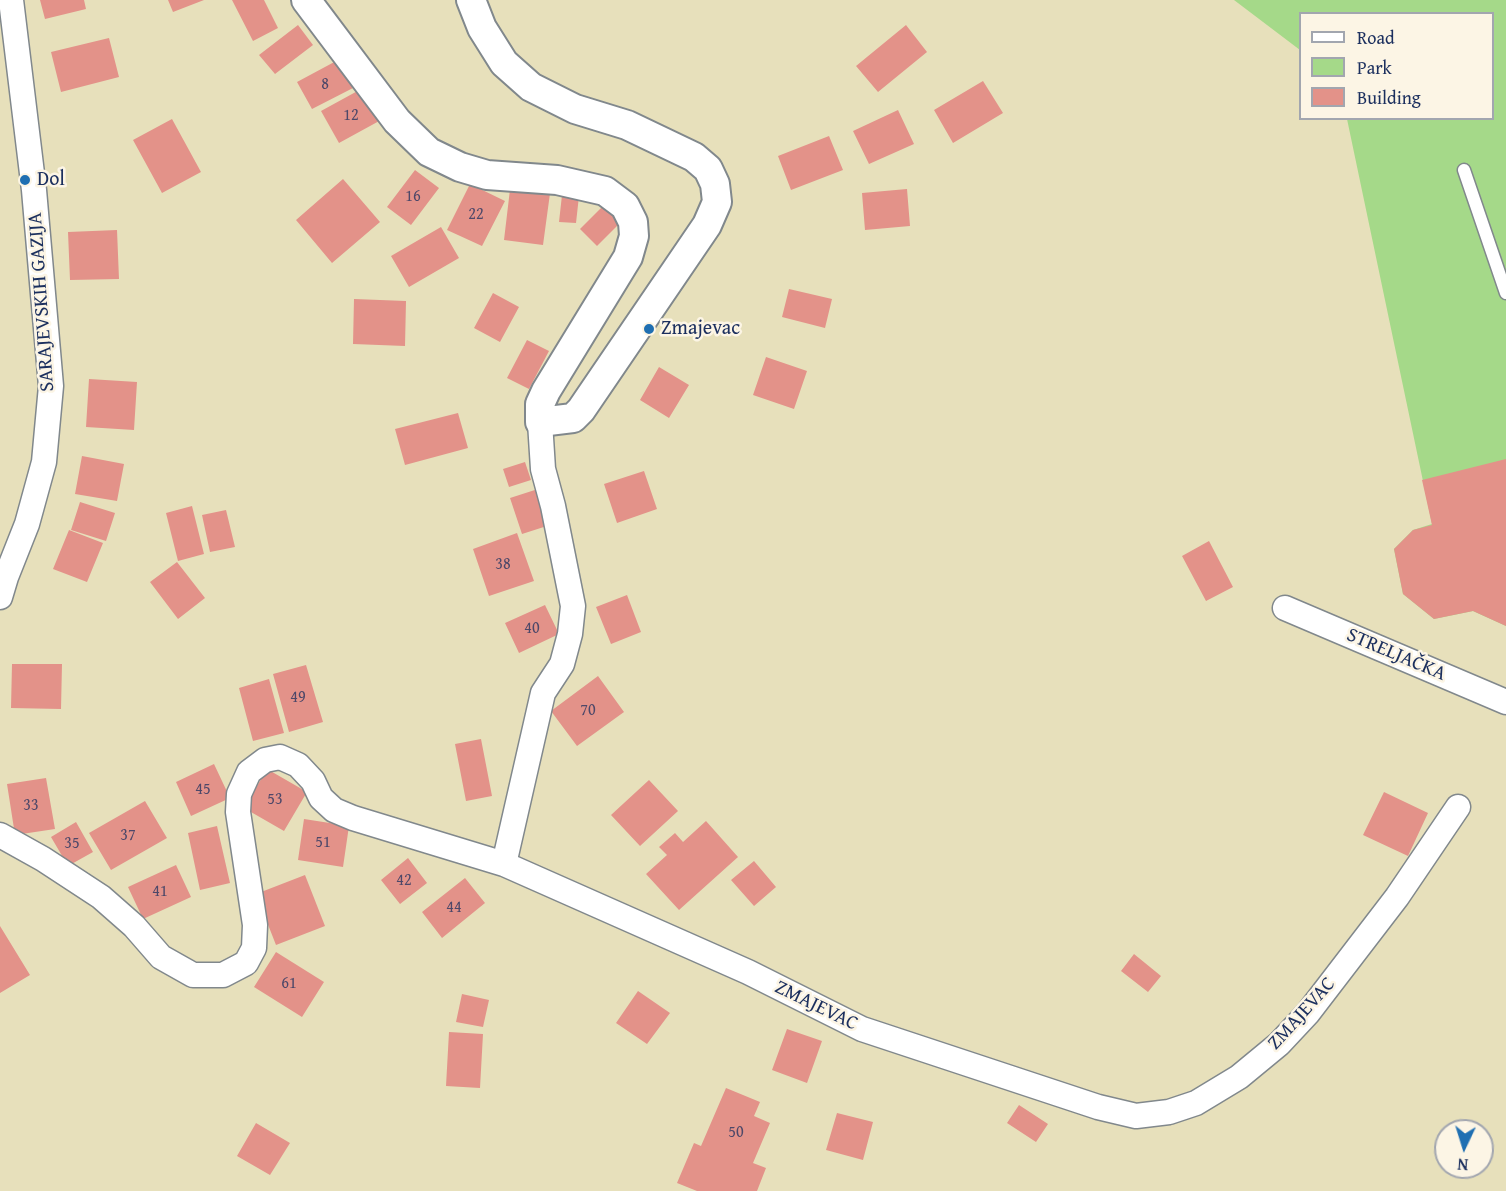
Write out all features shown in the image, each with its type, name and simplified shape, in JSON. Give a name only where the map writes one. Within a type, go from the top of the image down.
[{"type":"street","name":"SARAJEVSKIH GAZIJA","points":[[0,597],[27,524],[44,462],[51,386],[34,190],[11,0]]},
{"type":"street","points":[[0,835],[43,859],[101,897],[134,927],[161,957],[193,975],[223,975],[246,963],[254,948],[255,925],[238,813],[239,794],[249,772],[265,760],[280,757],[298,765],[313,781],[321,798],[334,810],[418,839],[504,864],[543,693],[562,664],[570,634],[573,606],[554,506],[543,469],[540,404],[628,257],[634,236],[633,222],[625,206],[606,191],[557,180],[488,175],[460,167],[429,152],[397,121],[306,0]]},
{"type":"street","points":[[471,0],[482,28],[504,63],[531,87],[575,109],[627,125],[694,158],[708,170],[716,184],[717,202],[707,225],[581,410],[573,418],[540,422]]},
{"type":"street","name":"STRELJAČKA","points":[[1285,608],[1506,702]]},
{"type":"street","name":"ZMAJEVAC","points":[[504,864],[748,972],[862,1029],[1098,1107],[1136,1116],[1168,1112],[1196,1103],[1239,1077],[1279,1044],[1308,1013],[1390,906],[1458,807]]},
{"type":"lane","points":[[1464,170],[1506,293]]},
{"type":"green space","points":[[1234,0],[1506,0],[1506,626],[1473,611],[1434,619],[1403,594],[1394,549],[1413,530],[1432,524],[1347,120],[1494,120],[1494,12],[1299,12],[1299,49]]},
{"type":"building","points":[[40,0],[84,0],[86,9],[45,19]]},
{"type":"building","points":[[168,0],[204,0],[173,12]]},
{"type":"building","points":[[232,0],[264,0],[278,28],[253,41]]},
{"type":"building","points":[[298,25],[313,45],[275,74],[259,55]]},
{"type":"building","points":[[906,25],[927,52],[878,92],[856,66]]},
{"type":"building","points":[[109,38],[119,77],[61,92],[51,52]]},
{"type":"building","points":[[338,60],[353,88],[312,109],[297,82]]},
{"type":"building","points":[[983,81],[1003,113],[953,143],[934,110]]},
{"type":"building","points":[[363,88],[381,120],[339,143],[321,111]]},
{"type":"building","points":[[898,110],[914,144],[869,164],[853,131]]},
{"type":"building","points":[[172,119],[201,172],[162,193],[133,140]]},
{"type":"building","points":[[829,136],[843,170],[791,190],[778,156]]},
{"type":"building","points":[[415,170],[439,188],[411,225],[387,207]]},
{"type":"building","points":[[343,179],[380,222],[332,263],[296,220]]},
{"type":"building","points":[[511,181],[551,186],[543,245],[504,240]]},
{"type":"building","points":[[470,184],[505,201],[482,246],[447,230]]},
{"type":"building","points":[[907,189],[910,226],[865,230],[862,193]]},
{"type":"building","points":[[562,195],[579,196],[576,223],[559,222]]},
{"type":"building","points":[[603,206],[620,223],[597,246],[580,229]]},
{"type":"building","points":[[441,227],[459,258],[409,287],[391,256]]},
{"type":"building","points":[[117,230],[119,279],[70,280],[68,232]]},
{"type":"building","points":[[789,289],[832,299],[825,328],[782,317]]},
{"type":"building","points":[[493,293],[519,307],[500,342],[474,328]]},
{"type":"building","points":[[354,299],[406,301],[405,346],[353,344]]},
{"type":"building","points":[[527,340],[549,351],[529,389],[507,378]]},
{"type":"building","points":[[766,357],[807,371],[794,409],[753,395]]},
{"type":"building","points":[[659,367],[689,385],[669,418],[640,400]]},
{"type":"building","points":[[89,379],[137,382],[134,430],[86,427]]},
{"type":"building","points":[[458,413],[468,448],[405,465],[395,429]]},
{"type":"building","points":[[82,456],[124,464],[117,501],[75,494]]},
{"type":"building","points":[[1506,459],[1506,626],[1473,611],[1434,619],[1403,594],[1394,549],[1413,530],[1432,525],[1422,480]]},
{"type":"building","points":[[525,462],[531,480],[509,487],[503,469]]},
{"type":"building","points":[[644,471],[657,509],[617,523],[604,484]]},
{"type":"building","points":[[538,489],[550,525],[522,534],[510,498]]},
{"type":"building","points":[[80,502],[115,513],[106,541],[71,530]]},
{"type":"building","points":[[192,506],[204,554],[178,561],[166,513]]},
{"type":"building","points":[[226,510],[235,547],[210,552],[202,515]]},
{"type":"building","points":[[69,530],[103,543],[87,582],[53,569]]},
{"type":"building","points":[[517,533],[534,581],[489,596],[473,549]]},
{"type":"building","points":[[1209,541],[1233,587],[1206,601],[1182,556]]},
{"type":"building","points":[[177,562],[205,598],[178,619],[150,582]]},
{"type":"building","points":[[627,595],[641,632],[611,644],[596,607]]},
{"type":"building","points":[[545,605],[559,634],[519,653],[505,623]]},
{"type":"building","points":[[12,664],[62,664],[61,709],[11,708]]},
{"type":"building","points":[[306,665],[323,722],[289,732],[273,674]]},
{"type":"building","points":[[598,676],[624,712],[577,746],[551,711]]},
{"type":"building","points":[[269,679],[284,733],[253,741],[239,688]]},
{"type":"building","points":[[481,739],[492,796],[466,801],[455,744]]},
{"type":"building","points":[[214,764],[230,798],[191,816],[176,782]]},
{"type":"building","points":[[267,769],[307,792],[284,831],[244,808]]},
{"type":"building","points":[[46,778],[55,829],[15,835],[7,784]]},
{"type":"building","points":[[649,780],[678,811],[640,846],[611,815]]},
{"type":"building","points":[[1384,792],[1428,813],[1408,856],[1363,835]]},
{"type":"building","points":[[145,801],[167,838],[111,870],[89,833]]},
{"type":"building","points":[[304,819],[349,826],[343,867],[298,860]]},
{"type":"building","points":[[706,821],[738,857],[679,910],[646,874],[667,855],[659,847],[675,833],[683,842]]},
{"type":"building","points":[[76,822],[93,852],[68,866],[51,837]]},
{"type":"building","points":[[217,826],[230,883],[200,890],[188,833]]},
{"type":"building","points":[[408,858],[427,883],[400,904],[381,880]]},
{"type":"building","points":[[754,861],[776,887],[754,906],[731,880]]},
{"type":"building","points":[[176,865],[191,897],[143,919],[128,887]]},
{"type":"building","points":[[305,875],[325,926],[276,945],[256,894]]},
{"type":"building","points":[[465,878],[485,903],[442,938],[422,912]]},
{"type":"building","points":[[0,926],[30,975],[0,993]]},
{"type":"building","points":[[276,952],[324,982],[302,1017],[254,987]]},
{"type":"building","points":[[1134,954],[1161,976],[1148,992],[1121,971]]},
{"type":"building","points":[[638,991],[670,1013],[647,1044],[616,1023]]},
{"type":"building","points":[[462,994],[489,1000],[483,1027],[456,1022]]},
{"type":"building","points":[[787,1029],[822,1041],[807,1083],[772,1070]]},
{"type":"building","points":[[449,1032],[483,1034],[480,1088],[446,1086]]},
{"type":"building","points":[[726,1088],[760,1102],[754,1116],[770,1123],[753,1163],[766,1168],[757,1191],[697,1191],[677,1183],[694,1143],[701,1146]]},
{"type":"building","points":[[1019,1105],[1048,1124],[1036,1142],[1007,1123]]},
{"type":"building","points":[[837,1113],[873,1122],[863,1160],[826,1150]]},
{"type":"building","points":[[256,1123],[290,1143],[270,1175],[237,1156]]},
{"type":"place","name":"Dol","points":[[25,180]]},
{"type":"place","name":"Zmajevac","points":[[649,329]]}]
